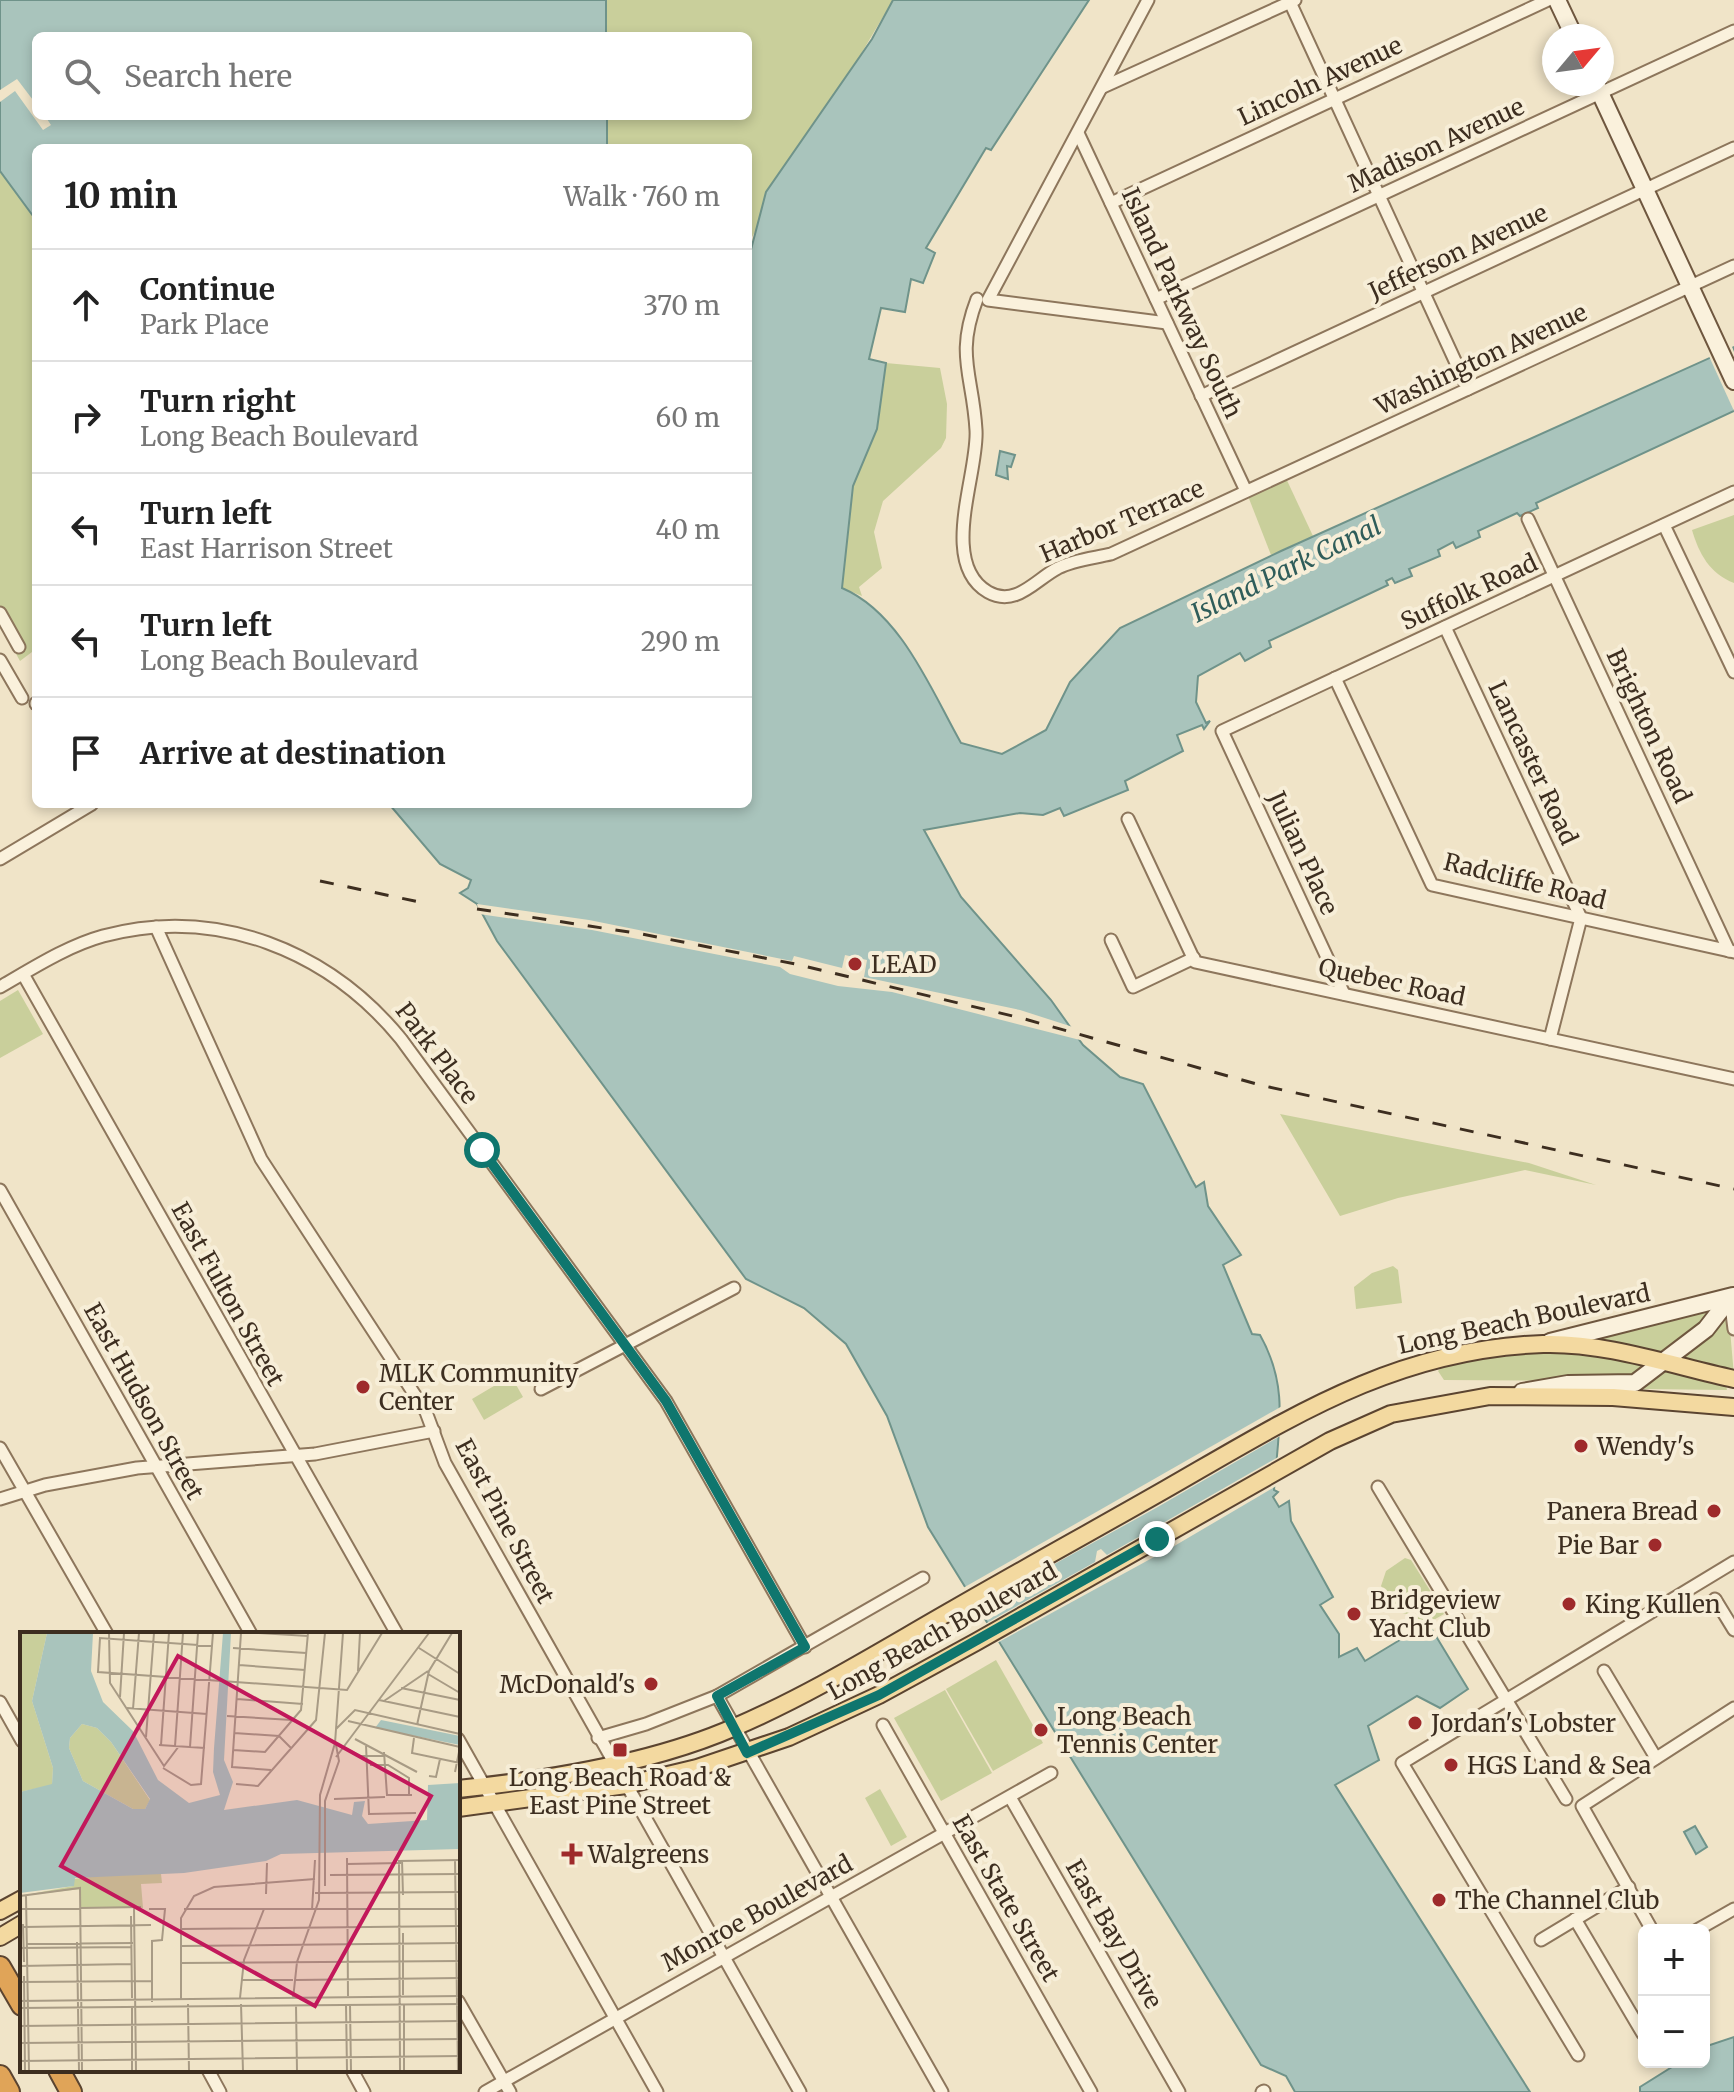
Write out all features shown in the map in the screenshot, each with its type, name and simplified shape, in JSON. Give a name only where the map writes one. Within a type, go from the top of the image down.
[{"type":"highway","points":[[0,1967],[20,2002]]},
{"type":"highway","points":[[60,2072],[71,2092]]},
{"type":"highway","points":[[0,2076],[9,2092]]},
{"type":"main road","points":[[1557,0],[1568,24]]},
{"type":"main road","points":[[1602,96],[1734,381]]},
{"type":"main road","name":"Long Beach Boulevard","points":[[460,1789],[688,1746],[734,1728],[833,1679],[1311,1406],[1369,1380],[1424,1361],[1545,1344],[1732,1297]]},
{"type":"main road","name":"Long Beach Boulevard","points":[[460,1808],[626,1785],[747,1753],[850,1710],[1330,1441],[1391,1414],[1568,1384],[1627,1385],[1668,1360],[1713,1322],[1732,1297]]},
{"type":"main road","points":[[1545,1344],[1668,1360],[1734,1379]]},
{"type":"main road","points":[[1512,1394],[1734,1407]]},
{"type":"main road","points":[[0,1911],[20,1900]]},
{"type":"main road","points":[[0,1937],[20,1925]]},
{"type":"street","name":"Harbor Terrace","points":[[1148,0],[1078,133],[966,329],[965,355],[977,432],[961,534],[976,581],[989,593],[1008,596],[1026,592],[1058,568],[1111,554],[1246,491]]},
{"type":"street","name":"Lincoln Avenue","points":[[1111,203],[1548,0]]},
{"type":"street","points":[[1102,88],[1291,1],[1468,389]]},
{"type":"street","name":"Madison Avenue","points":[[1614,81],[1734,31]]},
{"type":"street","name":"Madison Avenue","points":[[1156,299],[1582,96]]},
{"type":"street","name":"Island Parkway South","points":[[1078,133],[1246,491]]},
{"type":"street","name":"Jefferson Avenue","points":[[1201,396],[1734,148]]},
{"type":"street","name":"Washington Avenue","points":[[1246,491],[1734,266]]},
{"type":"street","points":[[983,300],[1167,323]]},
{"type":"street","name":"Suffolk Road","points":[[1222,731],[1734,492]]},
{"type":"street","name":"Brighton Road","points":[[1528,519],[1732,951]]},
{"type":"street","points":[[1664,525],[1734,672]]},
{"type":"street","points":[[0,613],[19,647]]},
{"type":"street","name":"Lancaster Road","points":[[1445,627],[1581,918]]},
{"type":"street","points":[[0,660],[22,698]]},
{"type":"street","name":"Radcliffe Road","points":[[1335,678],[1432,885],[1732,951]]},
{"type":"street","name":"Julian Place","points":[[1222,731],[1344,994]]},
{"type":"street","points":[[0,859],[85,808]]},
{"type":"street","points":[[1111,940],[1133,987],[1194,958],[1128,819]]},
{"type":"street","points":[[1550,1039],[1581,918]]},
{"type":"street","name":"Park Place","points":[[0,987],[91,940],[156,927],[225,931],[273,944],[317,964],[372,1005],[401,1039],[666,1401],[805,1647]]},
{"type":"street","name":"East Pine Street","points":[[156,927],[262,1162],[421,1403],[445,1463],[800,2092]]},
{"type":"street","name":"Quebec Road","points":[[1194,958],[1195,962],[1734,1079]]},
{"type":"street","name":"East Fulton Street","points":[[23,974],[396,1632]]},
{"type":"street","name":"East Hudson Street","points":[[0,1190],[250,1632]]},
{"type":"street","points":[[541,1389],[734,1288]]},
{"type":"street","points":[[1732,1297],[1734,1329]]},
{"type":"street","points":[[0,1499],[87,1476],[155,1467],[294,1456],[434,1431]]},
{"type":"street","points":[[0,1448],[106,1632]]},
{"type":"street","points":[[1378,1487],[1566,1799]]},
{"type":"street","points":[[1578,2055],[1402,1763],[1734,1562]]},
{"type":"street","points":[[598,1738],[646,1724],[717,1696],[923,1578]]},
{"type":"street","points":[[1715,1599],[1734,1630]]},
{"type":"street","points":[[1604,1671],[1656,1758]]},
{"type":"street","points":[[717,1696],[942,2092]]},
{"type":"street","points":[[0,1702],[20,1737]]},
{"type":"street","points":[[1649,1924],[1582,1806],[1734,1708]]},
{"type":"street","name":"East State Street","points":[[883,1725],[1091,2092]]},
{"type":"street","points":[[460,1743],[657,2092]]},
{"type":"street","name":"Monroe Boulevard","points":[[485,2092],[506,2086],[615,2018],[1051,1773]]},
{"type":"street","name":"East Bay Drive","points":[[1010,1797],[1179,2092]]},
{"type":"street","points":[[1541,1940],[1629,1887]]},
{"type":"street","points":[[1708,1924],[1734,1909]]},
{"type":"street","points":[[1575,1919],[1638,2026]]},
{"type":"street","points":[[460,2005],[506,2086]]},
{"type":"street","points":[[209,2072],[220,2092]]},
{"type":"street","points":[[353,2072],[364,2092]]},
{"type":"green space","points":[[606,0],[893,0],[752,237],[752,144],[607,144],[607,120],[752,120],[752,32],[606,32]]},
{"type":"green space","points":[[0,171],[32,215],[32,652],[20,661],[0,625]]},
{"type":"green space","points":[[886,363],[940,368],[947,404],[946,438],[941,448],[883,501],[874,532],[882,568],[859,587],[862,596],[842,588],[853,486],[877,429]]},
{"type":"green space","points":[[1284,474],[1313,536],[1271,555],[1246,491]]},
{"type":"green space","points":[[1734,515],[1734,583],[1718,574],[1707,562],[1692,530]]},
{"type":"green space","points":[[18,990],[43,1034],[0,1058],[0,1001]]},
{"type":"green space","points":[[1280,1114],[1529,1163],[1596,1185],[1525,1170],[1398,1198],[1340,1216]]},
{"type":"green space","points":[[1393,1266],[1398,1270],[1402,1303],[1356,1309],[1354,1287],[1372,1273]]},
{"type":"green space","points":[[1723,1302],[1715,1315],[1667,1354],[1560,1341]]},
{"type":"green space","points":[[1728,1306],[1734,1376],[1673,1359]]},
{"type":"green space","points":[[1567,1350],[1648,1365],[1632,1378],[1611,1381],[1444,1380],[1438,1371],[1444,1365],[1534,1351]]},
{"type":"green space","points":[[1663,1368],[1725,1381],[1727,1390],[1644,1389],[1644,1382]]},
{"type":"green space","points":[[511,1376],[523,1397],[484,1420],[472,1399]]},
{"type":"green space","points":[[1405,1558],[1411,1560],[1431,1592],[1430,1599],[1407,1614],[1398,1612],[1381,1586],[1386,1571]]},
{"type":"green space","points":[[1433,1607],[1441,1609],[1444,1614],[1418,1629],[1418,1617]]},
{"type":"green space","points":[[996,1660],[1043,1743],[993,1771],[946,1689]]},
{"type":"green space","points":[[945,1690],[992,1773],[941,1801],[894,1718]]},
{"type":"green space","points":[[880,1789],[907,1837],[891,1846],[865,1798]]},
{"type":"water","points":[[0,0],[606,0],[606,32],[32,32],[32,120],[607,120],[607,144],[32,144],[32,215],[0,171]]},
{"type":"water","name":"Island Park Canal","points":[[893,0],[1089,0],[991,150],[986,148],[926,248],[935,253],[923,283],[911,279],[905,312],[881,308],[869,359],[886,363],[877,429],[853,486],[842,588],[863,600],[898,634],[926,677],[961,743],[1002,754],[1046,730],[1070,682],[1120,628],[1281,551],[1734,347],[1734,411],[1536,503],[1538,508],[1520,516],[1517,513],[1478,531],[1480,537],[1456,548],[1453,542],[1438,550],[1440,556],[1409,569],[1412,576],[1395,583],[1392,578],[1386,581],[1388,585],[1269,641],[1271,647],[1245,661],[1240,653],[1198,676],[1196,702],[1206,723],[1210,721],[1204,729],[1202,725],[1177,735],[1183,751],[1125,781],[1128,790],[1064,816],[1060,808],[1043,815],[1020,813],[924,830],[961,897],[1051,1000],[1083,1045],[1120,1077],[1143,1084],[1196,1187],[1204,1182],[1208,1206],[1241,1255],[1223,1265],[1252,1334],[1260,1335],[1269,1354],[1279,1392],[1274,1490],[1278,1492],[1273,1497],[1279,1507],[1289,1501],[1291,1521],[1333,1597],[1320,1605],[1339,1634],[1339,1657],[1357,1648],[1365,1661],[1428,1623],[1468,1689],[1440,1708],[1417,1696],[1368,1726],[1379,1760],[1335,1785],[1530,2092],[1295,2092],[1286,2076],[1261,2065],[928,1527],[887,1416],[846,1344],[804,1308],[746,1279],[497,941],[477,904],[460,893],[468,888],[471,880],[440,864],[392,808],[752,808],[752,246],[766,192],[872,39]]},
{"type":"water","points":[[1000,451],[1015,455],[1011,467],[1007,466],[1008,479],[996,475]]},
{"type":"water","points":[[1695,1826],[1707,1847],[1696,1854],[1684,1832]]},
{"type":"water","points":[[1734,2037],[1734,2092],[1640,2092],[1640,2087],[1670,2068],[1710,2068],[1710,2045]]},
{"type":"pier","points":[[17,79],[32,99],[32,115],[15,91],[0,102],[0,90]]},
{"type":"pier","points":[[36,120],[48,120],[51,125],[43,130]]},
{"type":"pier","points":[[1731,344],[1734,352],[1734,411],[1708,354]]},
{"type":"pier","points":[[477,904],[589,920],[792,961],[794,956],[842,968],[845,955],[867,960],[864,977],[1020,1010],[1076,1028],[1084,1041],[892,992],[838,986],[790,974],[780,967],[592,930],[479,914]]},
{"type":"pier","points":[[1284,1405],[1282,1435],[975,1608],[963,1588]]},
{"type":"pier","points":[[1280,1456],[1278,1485],[1176,1545],[997,1643],[985,1624],[1095,1562],[1097,1551],[1101,1549],[1107,1555]]},
{"type":"railway","points":[[320,881],[429,904]]},
{"type":"railway","points":[[477,909],[642,934],[795,964],[1021,1018],[1260,1085],[1734,1189]]},
{"type":"place","name":"LEAD","points":[[855,964]]},
{"type":"place","name":"MLK Community Center","points":[[363,1387]]},
{"type":"place","name":"Wendy's","points":[[1581,1446]]},
{"type":"place","name":"Panera Bread","points":[[1714,1511]]},
{"type":"place","name":"Pie Bar","points":[[1655,1545]]},
{"type":"place","name":"King Kullen","points":[[1569,1604]]},
{"type":"place","name":"Bridgeview Yacht Club","points":[[1354,1614]]},
{"type":"place","name":"McDonald's","points":[[651,1684]]},
{"type":"place","name":"Jordan's Lobster","points":[[1415,1723]]},
{"type":"place","name":"Long Beach Tennis Center","points":[[1041,1730]]},
{"type":"place","name":"Long Beach Road & East Pine Street","points":[[620,1750]]},
{"type":"place","name":"HGS Land & Sea","points":[[1451,1765]]},
{"type":"place","name":"Walgreens","points":[[572,1854]]},
{"type":"place","name":"The Channel Club","points":[[1439,1900]]},
{"type":"route","points":[[482,1150],[666,1401],[805,1647],[717,1696],[747,1753],[879,1695],[1157,1539]]}]
